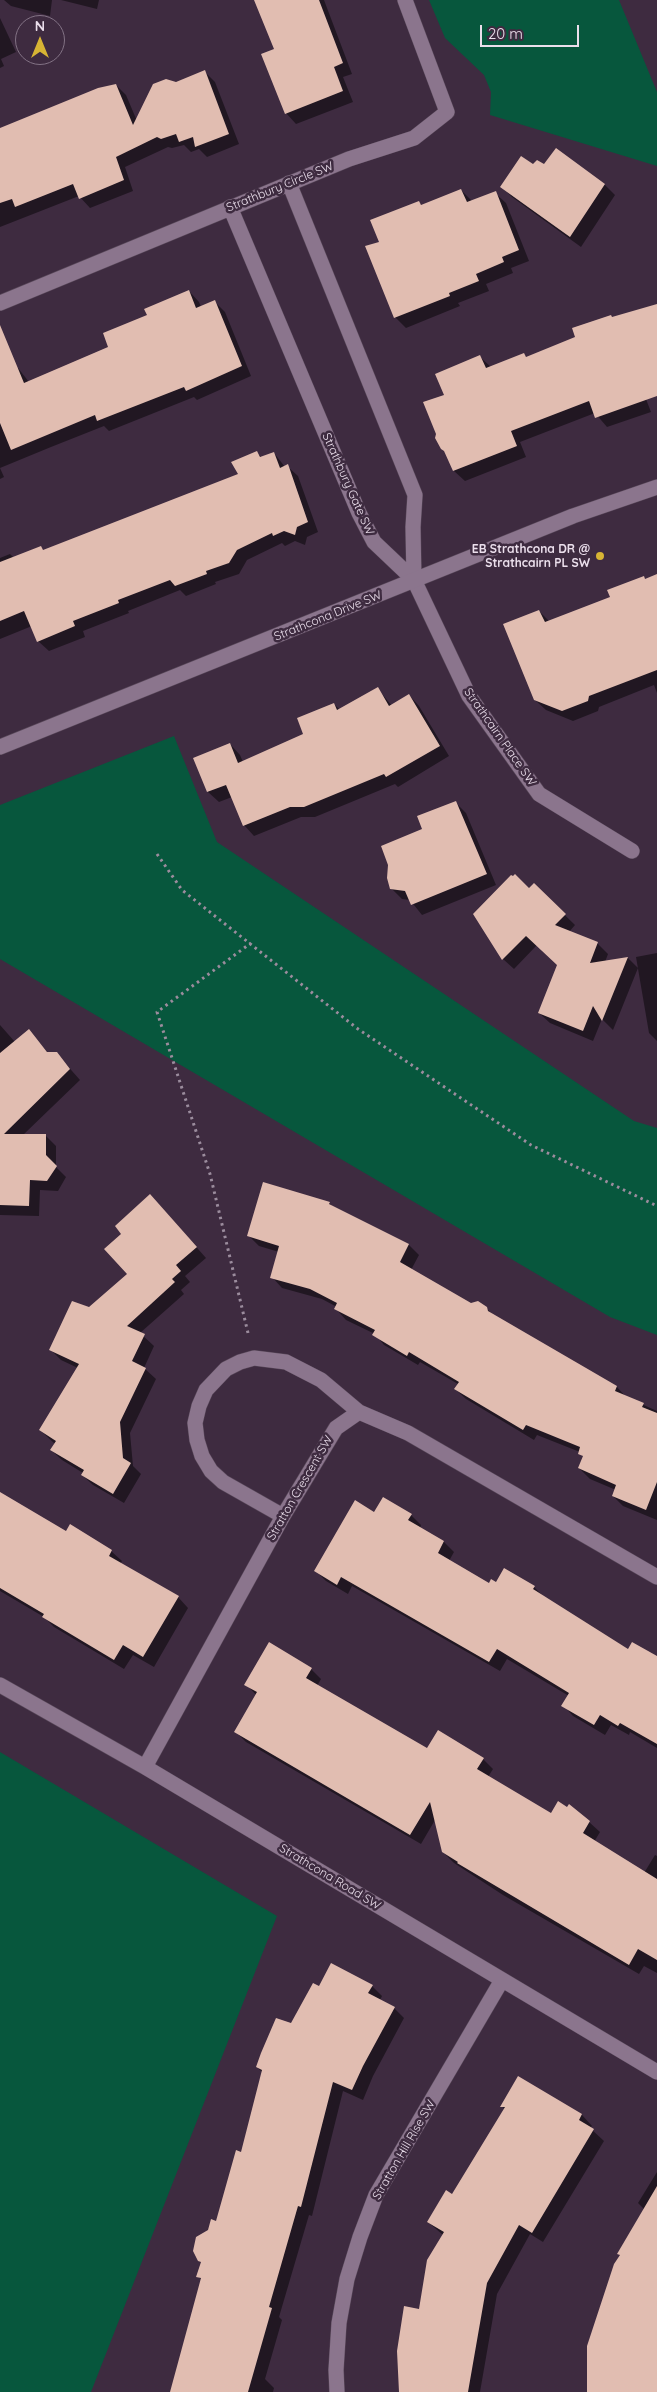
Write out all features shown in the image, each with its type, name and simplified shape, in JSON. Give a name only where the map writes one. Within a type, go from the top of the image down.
[{"type":"street","name":"Strathbury Circle SW","points":[[0,303],[349,159],[414,138],[446,112],[405,0]]},
{"type":"street","points":[[289,183],[415,495],[413,526],[414,580]]},
{"type":"street","name":"Strathbury Gate SW","points":[[230,207],[374,542],[414,580]]},
{"type":"street","name":"Strathcona Drive SW","points":[[0,747],[573,516],[657,487]]},
{"type":"street","name":"Strathcairn Place SW","points":[[414,580],[469,696],[540,794],[632,851]]},
{"type":"street","points":[[283,1516],[223,1482],[211,1471],[202,1456],[197,1440],[195,1423],[198,1406],[206,1390],[226,1369],[254,1358],[286,1362],[321,1380],[360,1412],[408,1433],[657,1577]]},
{"type":"street","name":"Stratton Crescent SW","points":[[145,1767],[283,1516],[336,1428],[360,1412]]},
{"type":"street","name":"Strathcona Road SW","points":[[0,1685],[145,1767],[657,2072]]},
{"type":"street","name":"Stratton Hill Rise SW","points":[[337,2392],[336,2370],[339,2323],[347,2279],[376,2195],[502,1980]]},
{"type":"path","points":[[157,854],[182,890],[358,1029],[531,1146],[657,1206]]},
{"type":"path","points":[[251,943],[157,1012],[210,1174],[254,1358]]},
{"type":"green space","points":[[429,0],[619,0],[657,92],[657,166],[490,115],[491,92],[484,75],[445,38]]},
{"type":"green space","points":[[174,736],[217,842],[634,1121],[657,1128],[657,1335],[610,1317],[0,959],[0,805]]},
{"type":"green space","points":[[0,1752],[277,1916],[91,2392],[0,2392]]},
{"type":"building","points":[[254,0],[319,0],[343,63],[334,67],[343,91],[285,114],[261,54],[274,49]]},
{"type":"building","points":[[205,70],[229,134],[195,147],[193,137],[179,142],[176,134],[161,139],[157,137],[116,157],[124,180],[79,199],[73,184],[15,207],[12,199],[0,203],[0,128],[98,88],[116,84],[133,125],[153,84],[166,79],[176,82]]},
{"type":"building","points":[[556,148],[605,184],[570,237],[500,187],[521,156],[533,164],[537,160],[544,164]]},
{"type":"building","points":[[461,189],[467,202],[496,191],[519,250],[502,257],[504,262],[476,274],[479,281],[449,293],[450,296],[394,318],[365,246],[379,242],[370,220],[419,201],[421,205]]},
{"type":"building","points":[[189,290],[196,308],[215,300],[242,366],[186,391],[184,387],[97,421],[95,415],[11,450],[0,423],[0,325],[24,383],[108,347],[103,333],[147,315],[144,309]]},
{"type":"building","points":[[657,304],[657,396],[595,418],[589,401],[511,431],[517,446],[453,471],[444,451],[435,438],[436,434],[423,402],[444,395],[435,374],[480,355],[486,368],[524,353],[526,357],[575,337],[572,328],[611,315],[612,317]]},
{"type":"building","points":[[257,451],[260,457],[274,452],[280,468],[288,464],[308,522],[297,527],[295,535],[284,531],[273,536],[272,533],[237,550],[229,563],[206,571],[207,574],[175,586],[170,580],[118,600],[119,603],[73,621],[75,626],[37,642],[24,611],[0,621],[0,562],[41,546],[43,550],[238,474],[231,462]]},
{"type":"building","points":[[657,574],[657,670],[589,696],[588,701],[562,711],[534,700],[503,624],[539,610],[545,622],[610,597],[607,590],[644,576],[645,579]]},
{"type":"building","points":[[378,687],[389,706],[409,694],[440,746],[386,777],[384,774],[304,807],[290,807],[243,826],[226,785],[207,792],[193,758],[230,743],[238,763],[303,734],[297,718],[334,703],[337,710]]},
{"type":"building","points":[[456,801],[487,874],[411,905],[405,891],[390,889],[387,878],[388,865],[381,846],[422,829],[417,816]]},
{"type":"building","points":[[515,874],[529,888],[534,883],[566,914],[555,925],[598,942],[590,963],[628,957],[602,1021],[593,1006],[583,1031],[538,1013],[557,965],[526,936],[502,960],[473,914],[511,875]]},
{"type":"building","points":[[29,1029],[47,1052],[57,1052],[70,1069],[4,1134],[46,1134],[46,1155],[57,1166],[47,1181],[30,1180],[29,1206],[0,1205],[0,1053]]},
{"type":"building","points":[[263,1182],[330,1202],[329,1204],[409,1244],[400,1262],[471,1303],[478,1301],[487,1307],[488,1311],[617,1386],[615,1391],[644,1403],[642,1407],[657,1413],[657,1482],[646,1510],[612,1496],[616,1485],[578,1468],[583,1456],[578,1454],[580,1447],[526,1425],[523,1430],[454,1389],[459,1382],[409,1352],[407,1356],[372,1335],[375,1330],[334,1309],[337,1303],[310,1289],[270,1278],[279,1246],[247,1236]]},
{"type":"building","points":[[150,1194],[197,1247],[176,1265],[181,1271],[172,1279],[175,1282],[127,1326],[145,1334],[132,1361],[146,1368],[120,1422],[123,1458],[131,1463],[113,1494],[81,1475],[84,1470],[50,1450],[56,1441],[39,1430],[79,1364],[49,1350],[72,1301],[89,1307],[127,1274],[104,1249],[121,1234],[115,1226]]},
{"type":"building","points":[[0,1492],[66,1531],[70,1524],[112,1550],[109,1556],[179,1596],[143,1657],[123,1645],[114,1660],[42,1617],[44,1614],[0,1588]]},
{"type":"building","points":[[383,1497],[412,1514],[408,1520],[444,1541],[438,1553],[489,1583],[491,1579],[496,1582],[504,1568],[535,1586],[533,1589],[628,1649],[632,1642],[657,1656],[657,1744],[620,1723],[618,1726],[600,1715],[594,1725],[561,1706],[569,1693],[497,1649],[489,1662],[341,1577],[337,1585],[314,1571],[355,1500],[374,1512]]},
{"type":"building","points":[[269,1642],[312,1668],[306,1678],[427,1748],[438,1730],[484,1758],[477,1769],[551,1813],[558,1801],[567,1807],[569,1804],[590,1821],[583,1833],[657,1879],[657,1960],[638,1949],[629,1965],[457,1863],[442,1852],[430,1802],[410,1835],[234,1732],[257,1692],[244,1685]]},
{"type":"building","points":[[331,1963],[373,1985],[368,1993],[395,2007],[352,2090],[333,2082],[301,2207],[298,2206],[269,2307],[272,2308],[248,2392],[170,2392],[201,2278],[196,2277],[201,2262],[198,2261],[193,2251],[196,2237],[208,2230],[211,2219],[216,2221],[236,2150],[241,2152],[262,2070],[256,2067],[261,2053],[276,2018],[291,2023],[313,1983],[319,1986]]},
{"type":"building","points":[[518,2076],[582,2114],[579,2120],[594,2129],[532,2233],[519,2225],[487,2283],[468,2392],[399,2392],[397,2351],[404,2306],[419,2309],[427,2260],[444,2232],[427,2222],[446,2190],[452,2194],[505,2107],[500,2107]]},
{"type":"building","points":[[657,2186],[657,2392],[587,2392],[587,2346],[614,2264],[620,2255],[617,2254]]},
{"type":"place","name":"EB Strathcona DR @ Strathcairn PL SW","points":[[600,556]]}]
